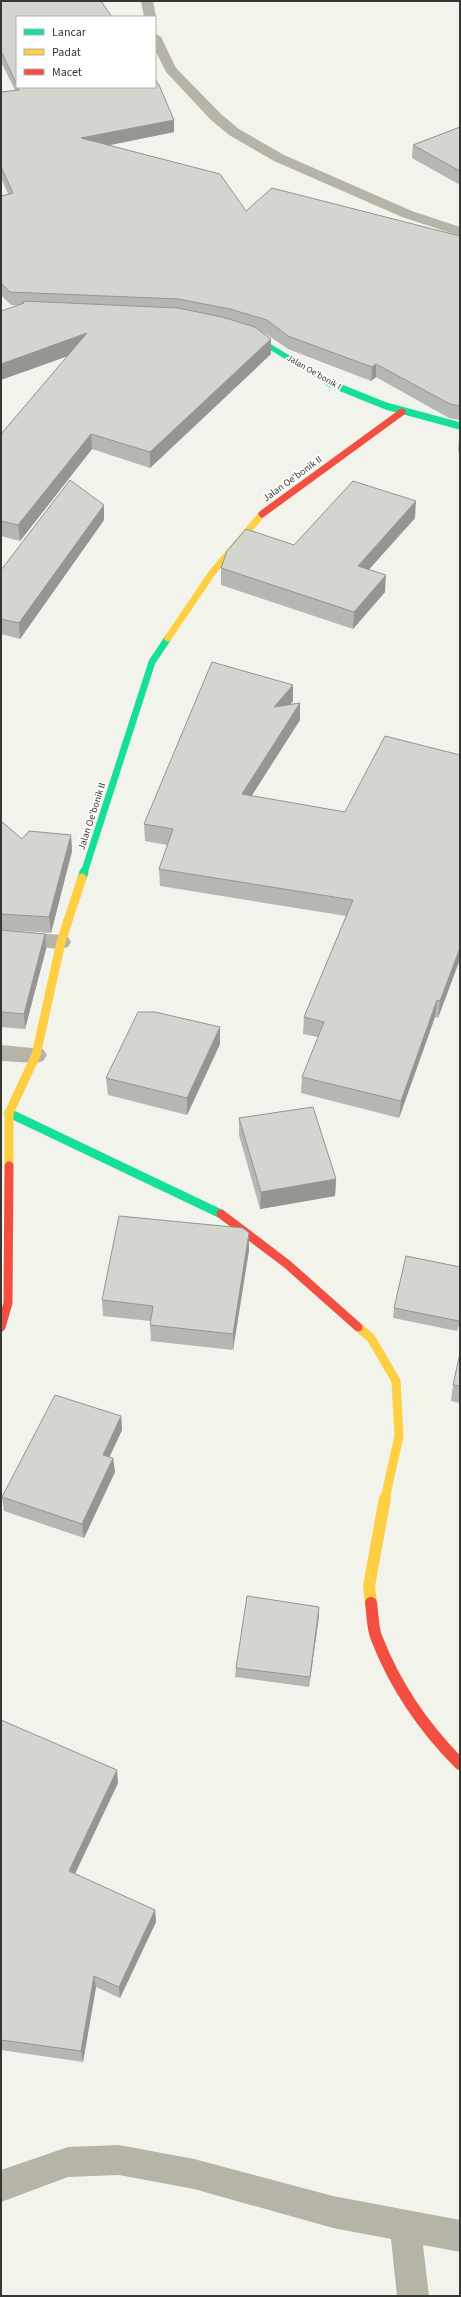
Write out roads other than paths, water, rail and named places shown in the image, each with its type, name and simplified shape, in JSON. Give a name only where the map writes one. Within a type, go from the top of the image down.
[{"type":"street","points":[[147,1],[150,16]]},
{"type":"street","points":[[156,39],[170,69],[216,117],[234,132],[279,158],[408,214],[460,232]]},
{"type":"street","name":"Jalan Oe'bonik I","points":[[232,330],[261,338],[296,364],[360,398],[431,421],[460,426]]},
{"type":"street","name":"Jalan Oe'bonik II","points":[[1,1327],[8,1303],[9,1113],[36,1055],[62,942],[152,662],[212,573],[268,508],[402,412]]},
{"type":"street","points":[[1,937],[62,942]]},
{"type":"street","points":[[1,1053],[36,1055]]},
{"type":"street","points":[[9,1113],[218,1212],[287,1264],[371,1338],[396,1381],[399,1436],[376,1540],[368,1586],[376,1638],[400,1688],[447,1751],[460,1764]]},
{"type":"street","points":[[1,2186],[68,2162],[120,2160],[194,2174],[333,2212],[460,2236]]},
{"type":"street","points":[[404,2226],[413,2296]]}]
